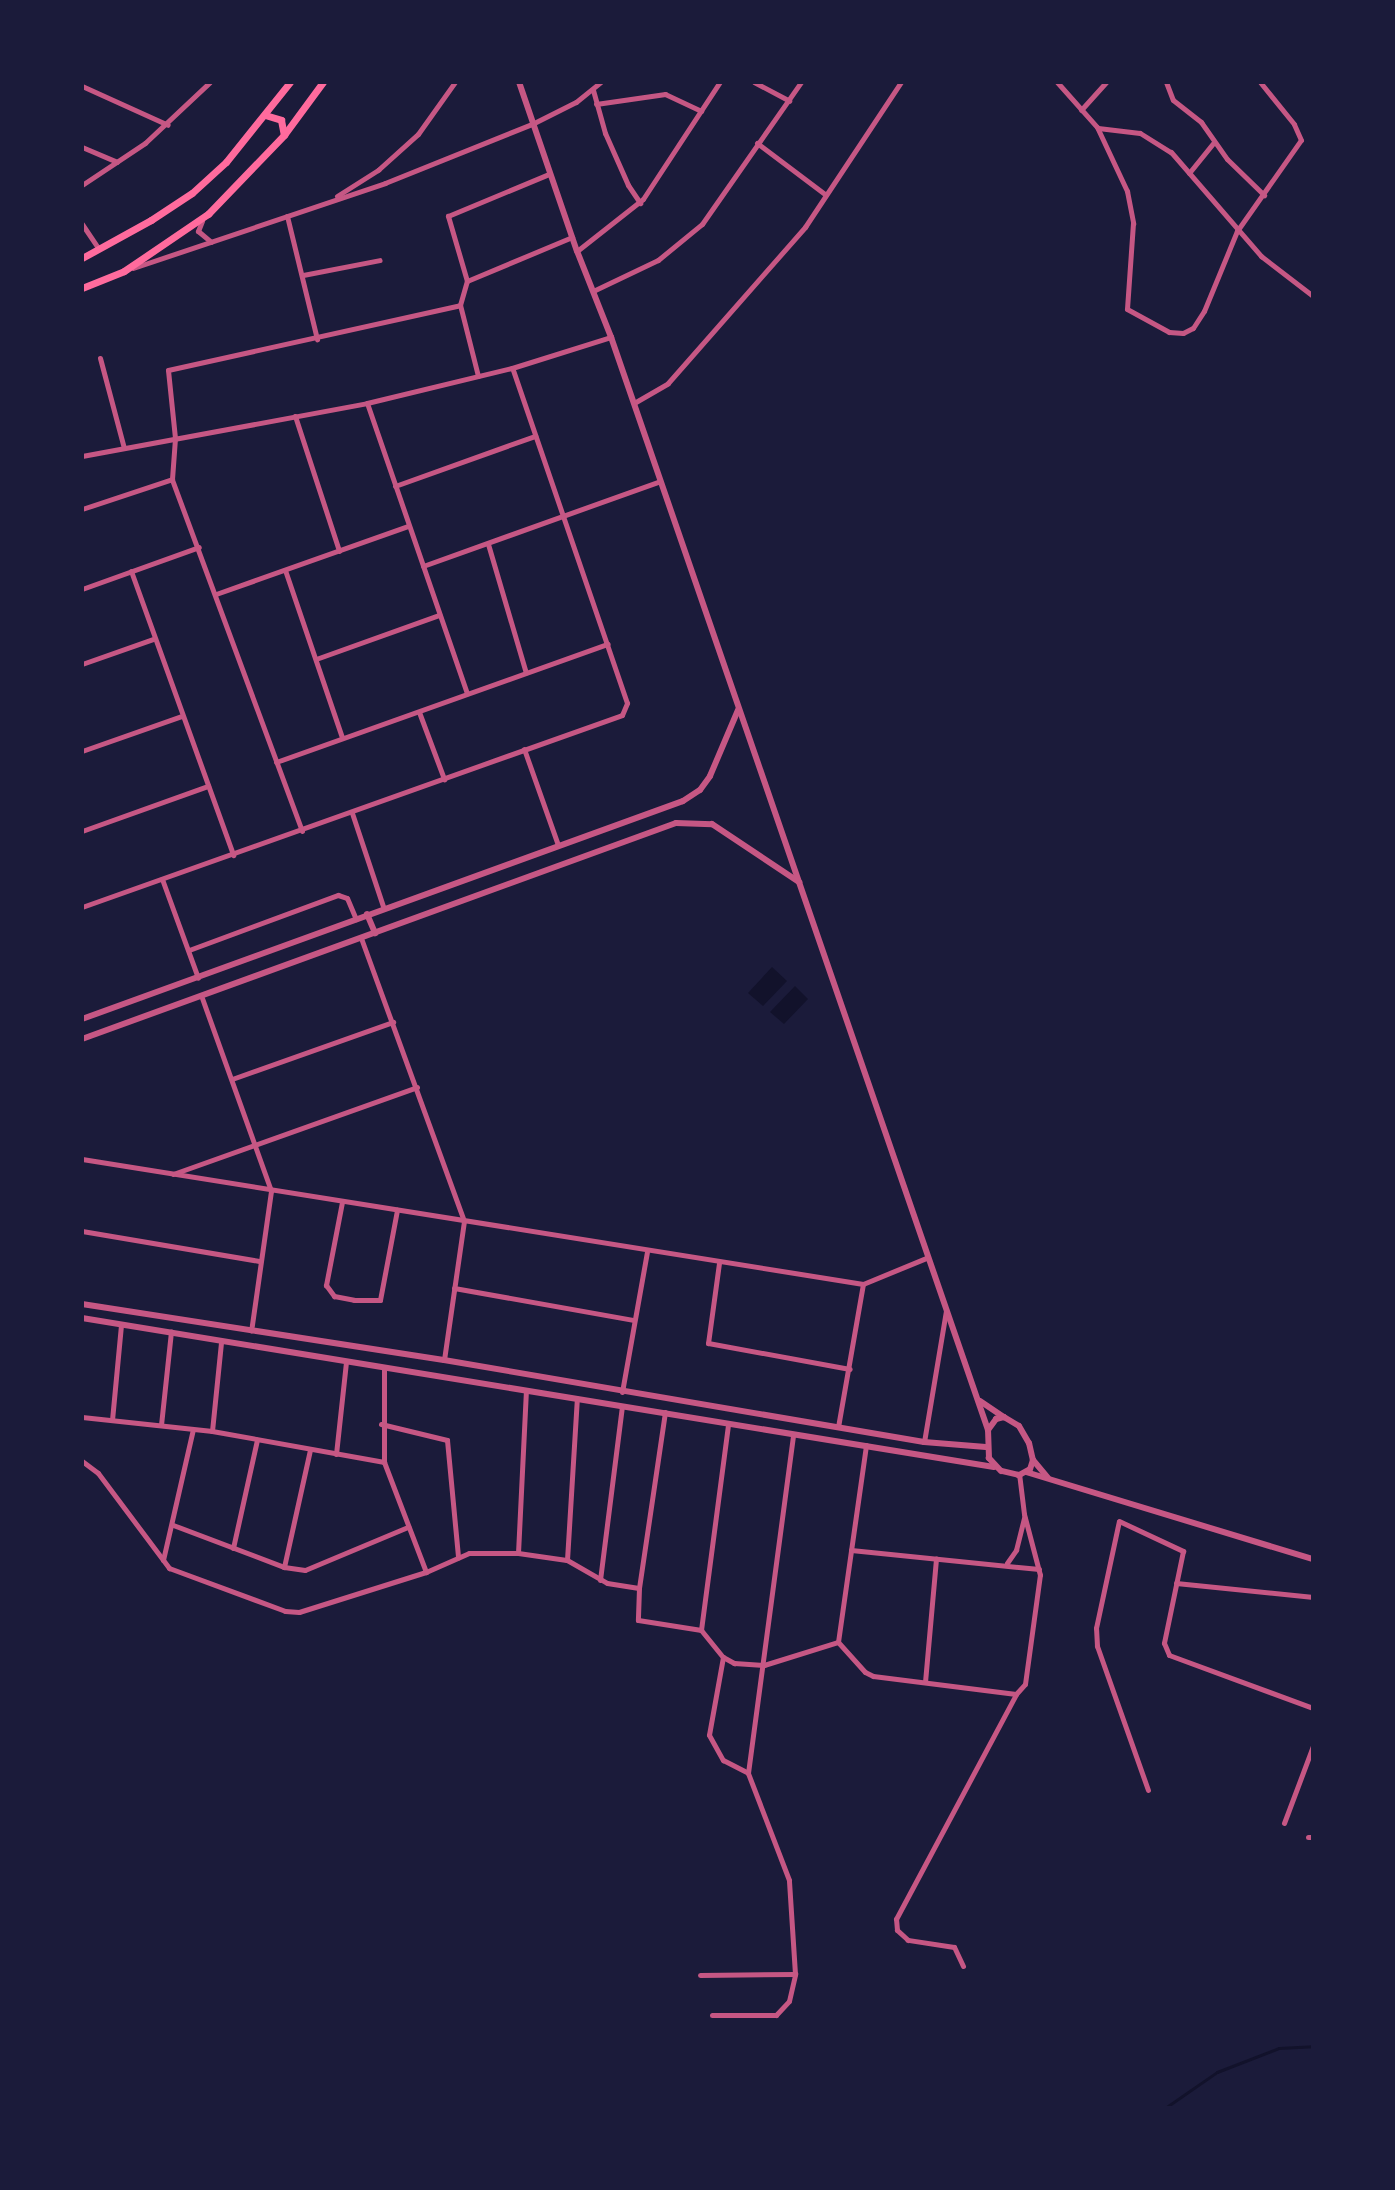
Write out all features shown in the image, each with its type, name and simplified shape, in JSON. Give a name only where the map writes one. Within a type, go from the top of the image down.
[{"type":"main road","points":[[82,258],[192,193],[226,162],[290,82]]},
{"type":"main road","points":[[82,288],[124,271],[208,214],[284,135],[323,82]]},
{"type":"main road","points":[[265,115],[281,120],[284,135]]},
{"type":"street","points":[[82,185],[118,163],[168,125],[210,82]]},
{"type":"street","points":[[331,200],[378,170],[418,134],[455,82]]},
{"type":"street","points":[[519,82],[549,174],[634,403],[926,1258],[978,1398],[988,1430],[986,1447],[994,1467]]},
{"type":"street","points":[[124,271],[385,183],[532,124],[593,90],[601,82]]},
{"type":"street","points":[[577,251],[640,203],[720,82]]},
{"type":"street","points":[[754,82],[789,101]]},
{"type":"street","points":[[593,291],[658,260],[693,233],[801,82]]},
{"type":"street","points":[[634,403],[668,383],[805,227],[901,82]]},
{"type":"street","points":[[1057,82],[1097,127],[1123,181],[1133,223],[1125,300],[1133,315],[1169,332],[1183,333],[1193,328],[1204,311],[1237,231],[1301,140],[1294,124],[1260,82]]},
{"type":"street","points":[[1081,110],[1106,82]]},
{"type":"street","points":[[1168,83],[1173,100],[1201,122],[1214,142],[1264,195]]},
{"type":"street","points":[[82,86],[168,125]]},
{"type":"street","points":[[593,90],[628,185],[640,203]]},
{"type":"street","points":[[596,104],[665,94],[701,111]]},
{"type":"street","points":[[1097,127],[1151,138],[1171,152],[1261,256],[1313,296]]},
{"type":"street","points":[[1189,173],[1214,142]]},
{"type":"street","points":[[757,143],[826,195]]},
{"type":"street","points":[[82,147],[118,163]]},
{"type":"street","points":[[378,170],[385,183]]},
{"type":"street","points":[[478,376],[460,305],[467,281],[448,216],[549,174]]},
{"type":"street","points":[[208,214],[198,231],[200,237],[212,243]]},
{"type":"street","points":[[287,216],[317,339]]},
{"type":"street","points":[[82,224],[100,250]]},
{"type":"street","points":[[467,281],[572,237]]},
{"type":"street","points":[[303,275],[380,260]]},
{"type":"street","points":[[302,831],[172,479],[175,438],[167,374],[172,367],[317,339],[460,305]]},
{"type":"street","points":[[82,456],[367,403],[512,368],[611,337]]},
{"type":"street","points":[[100,358],[124,448]]},
{"type":"street","points":[[82,906],[302,831],[622,715],[627,703],[512,368]]},
{"type":"street","points":[[367,403],[467,693]]},
{"type":"street","points":[[295,416],[339,551]]},
{"type":"street","points":[[395,486],[535,436]]},
{"type":"street","points":[[82,509],[172,479]]},
{"type":"street","points":[[423,566],[660,481]]},
{"type":"street","points":[[216,594],[408,526]]},
{"type":"street","points":[[488,544],[526,673]]},
{"type":"street","points":[[82,589],[199,547]]},
{"type":"street","points":[[285,570],[342,737]]},
{"type":"street","points":[[131,571],[233,855]]},
{"type":"street","points":[[316,659],[439,615]]},
{"type":"street","points":[[82,664],[153,639]]},
{"type":"street","points":[[276,762],[608,644]]},
{"type":"street","points":[[82,1019],[683,801],[700,790],[710,776],[738,710]]},
{"type":"street","points":[[419,712],[444,779]]},
{"type":"street","points":[[82,751],[182,716]]},
{"type":"street","points":[[524,749],[558,845]]},
{"type":"street","points":[[82,831],[208,786]]},
{"type":"street","points":[[352,813],[384,909]]},
{"type":"street","points":[[636,818],[642,834]]},
{"type":"street","points":[[82,1039],[202,998],[676,823],[712,824],[799,882]]},
{"type":"street","points":[[162,879],[198,978]]},
{"type":"street","points":[[189,950],[338,895],[347,898],[356,919]]},
{"type":"street","points":[[367,914],[375,933]]},
{"type":"street","points":[[361,938],[464,1221],[444,1360]]},
{"type":"street","points":[[202,998],[271,1191],[251,1332]]},
{"type":"street","points":[[232,1079],[394,1022]]},
{"type":"street","points":[[172,1174],[417,1087]]},
{"type":"street","points":[[82,1159],[647,1252],[863,1284],[926,1258]]},
{"type":"street","points":[[342,1202],[326,1285],[334,1296],[354,1300],[380,1300],[397,1210]]},
{"type":"street","points":[[82,1231],[260,1261]]},
{"type":"street","points":[[622,1393],[647,1252]]},
{"type":"street","points":[[719,1263],[708,1343],[850,1369]]},
{"type":"street","points":[[838,1427],[863,1284]]},
{"type":"street","points":[[454,1288],[634,1320]]},
{"type":"street","points":[[82,1304],[272,1336],[444,1360],[645,1397],[924,1442],[986,1447]]},
{"type":"street","points":[[924,1442],[946,1309]]},
{"type":"street","points":[[82,1318],[994,1467],[1009,1475],[1023,1474],[1051,1480],[1313,1559]]},
{"type":"street","points":[[112,1420],[121,1324]]},
{"type":"street","points":[[197,1337],[199,1324]]},
{"type":"street","points":[[161,1425],[171,1332]]},
{"type":"street","points":[[270,1350],[272,1336]]},
{"type":"street","points":[[212,1431],[221,1342]]},
{"type":"street","points":[[336,1454],[346,1362]]},
{"type":"street","points":[[384,1367],[381,1424],[384,1462],[426,1572]]},
{"type":"street","points":[[596,1388],[596,1401]]},
{"type":"street","points":[[518,1553],[526,1390]]},
{"type":"street","points":[[567,1560],[577,1397]]},
{"type":"street","points":[[644,1408],[645,1397]]},
{"type":"street","points":[[978,1398],[1024,1433],[1033,1460],[1051,1480]]},
{"type":"street","points":[[600,1580],[622,1405]]},
{"type":"street","points":[[665,1412],[639,1588],[638,1620],[701,1630],[723,1657],[734,1663],[764,1665],[838,1642]]},
{"type":"street","points":[[82,1417],[212,1431],[384,1462]]},
{"type":"street","points":[[988,1430],[996,1419],[1004,1417]]},
{"type":"street","points":[[381,1424],[447,1440],[458,1557]]},
{"type":"street","points":[[701,1630],[728,1424]]},
{"type":"street","points":[[163,1561],[193,1429]]},
{"type":"street","points":[[712,2015],[776,2015],[789,2001],[795,1974],[789,1880],[748,1773],[793,1435]]},
{"type":"street","points":[[233,1548],[257,1440]]},
{"type":"street","points":[[838,1642],[866,1445]]},
{"type":"street","points":[[284,1567],[310,1450]]},
{"type":"street","points":[[963,1966],[954,1947],[900,1935],[896,1919],[1016,1694],[1025,1684],[1039,1569],[1024,1514],[1023,1474],[1033,1460]]},
{"type":"street","points":[[82,1461],[98,1473],[163,1561],[193,1577],[285,1611],[299,1612],[426,1572],[469,1553],[518,1553],[567,1560],[600,1580],[639,1588]]},
{"type":"street","points":[[1006,1564],[1016,1550],[1024,1514]]},
{"type":"street","points":[[1148,1790],[1097,1646],[1096,1628],[1119,1521],[1183,1551],[1164,1643],[1169,1655],[1313,1708]]},
{"type":"street","points":[[173,1525],[284,1567],[305,1570],[408,1527]]},
{"type":"street","points":[[851,1550],[1039,1569]]},
{"type":"street","points":[[925,1682],[936,1558]]},
{"type":"street","points":[[1176,1583],[1313,1597]]},
{"type":"street","points":[[838,1642],[865,1672],[1016,1694]]},
{"type":"street","points":[[723,1657],[709,1735],[723,1760],[748,1773]]},
{"type":"street","points":[[1284,1823],[1313,1746]]},
{"type":"street","points":[[700,1975],[795,1974]]},
{"type":"shaded area","points":[[772,967],[787,981],[763,1006],[748,993]]},
{"type":"shaded area","points":[[795,986],[808,999],[784,1024],[770,1012]]},
{"type":"waterway","points":[[1165,2108],[1217,2072],[1279,2048],[1313,2046]]}]
